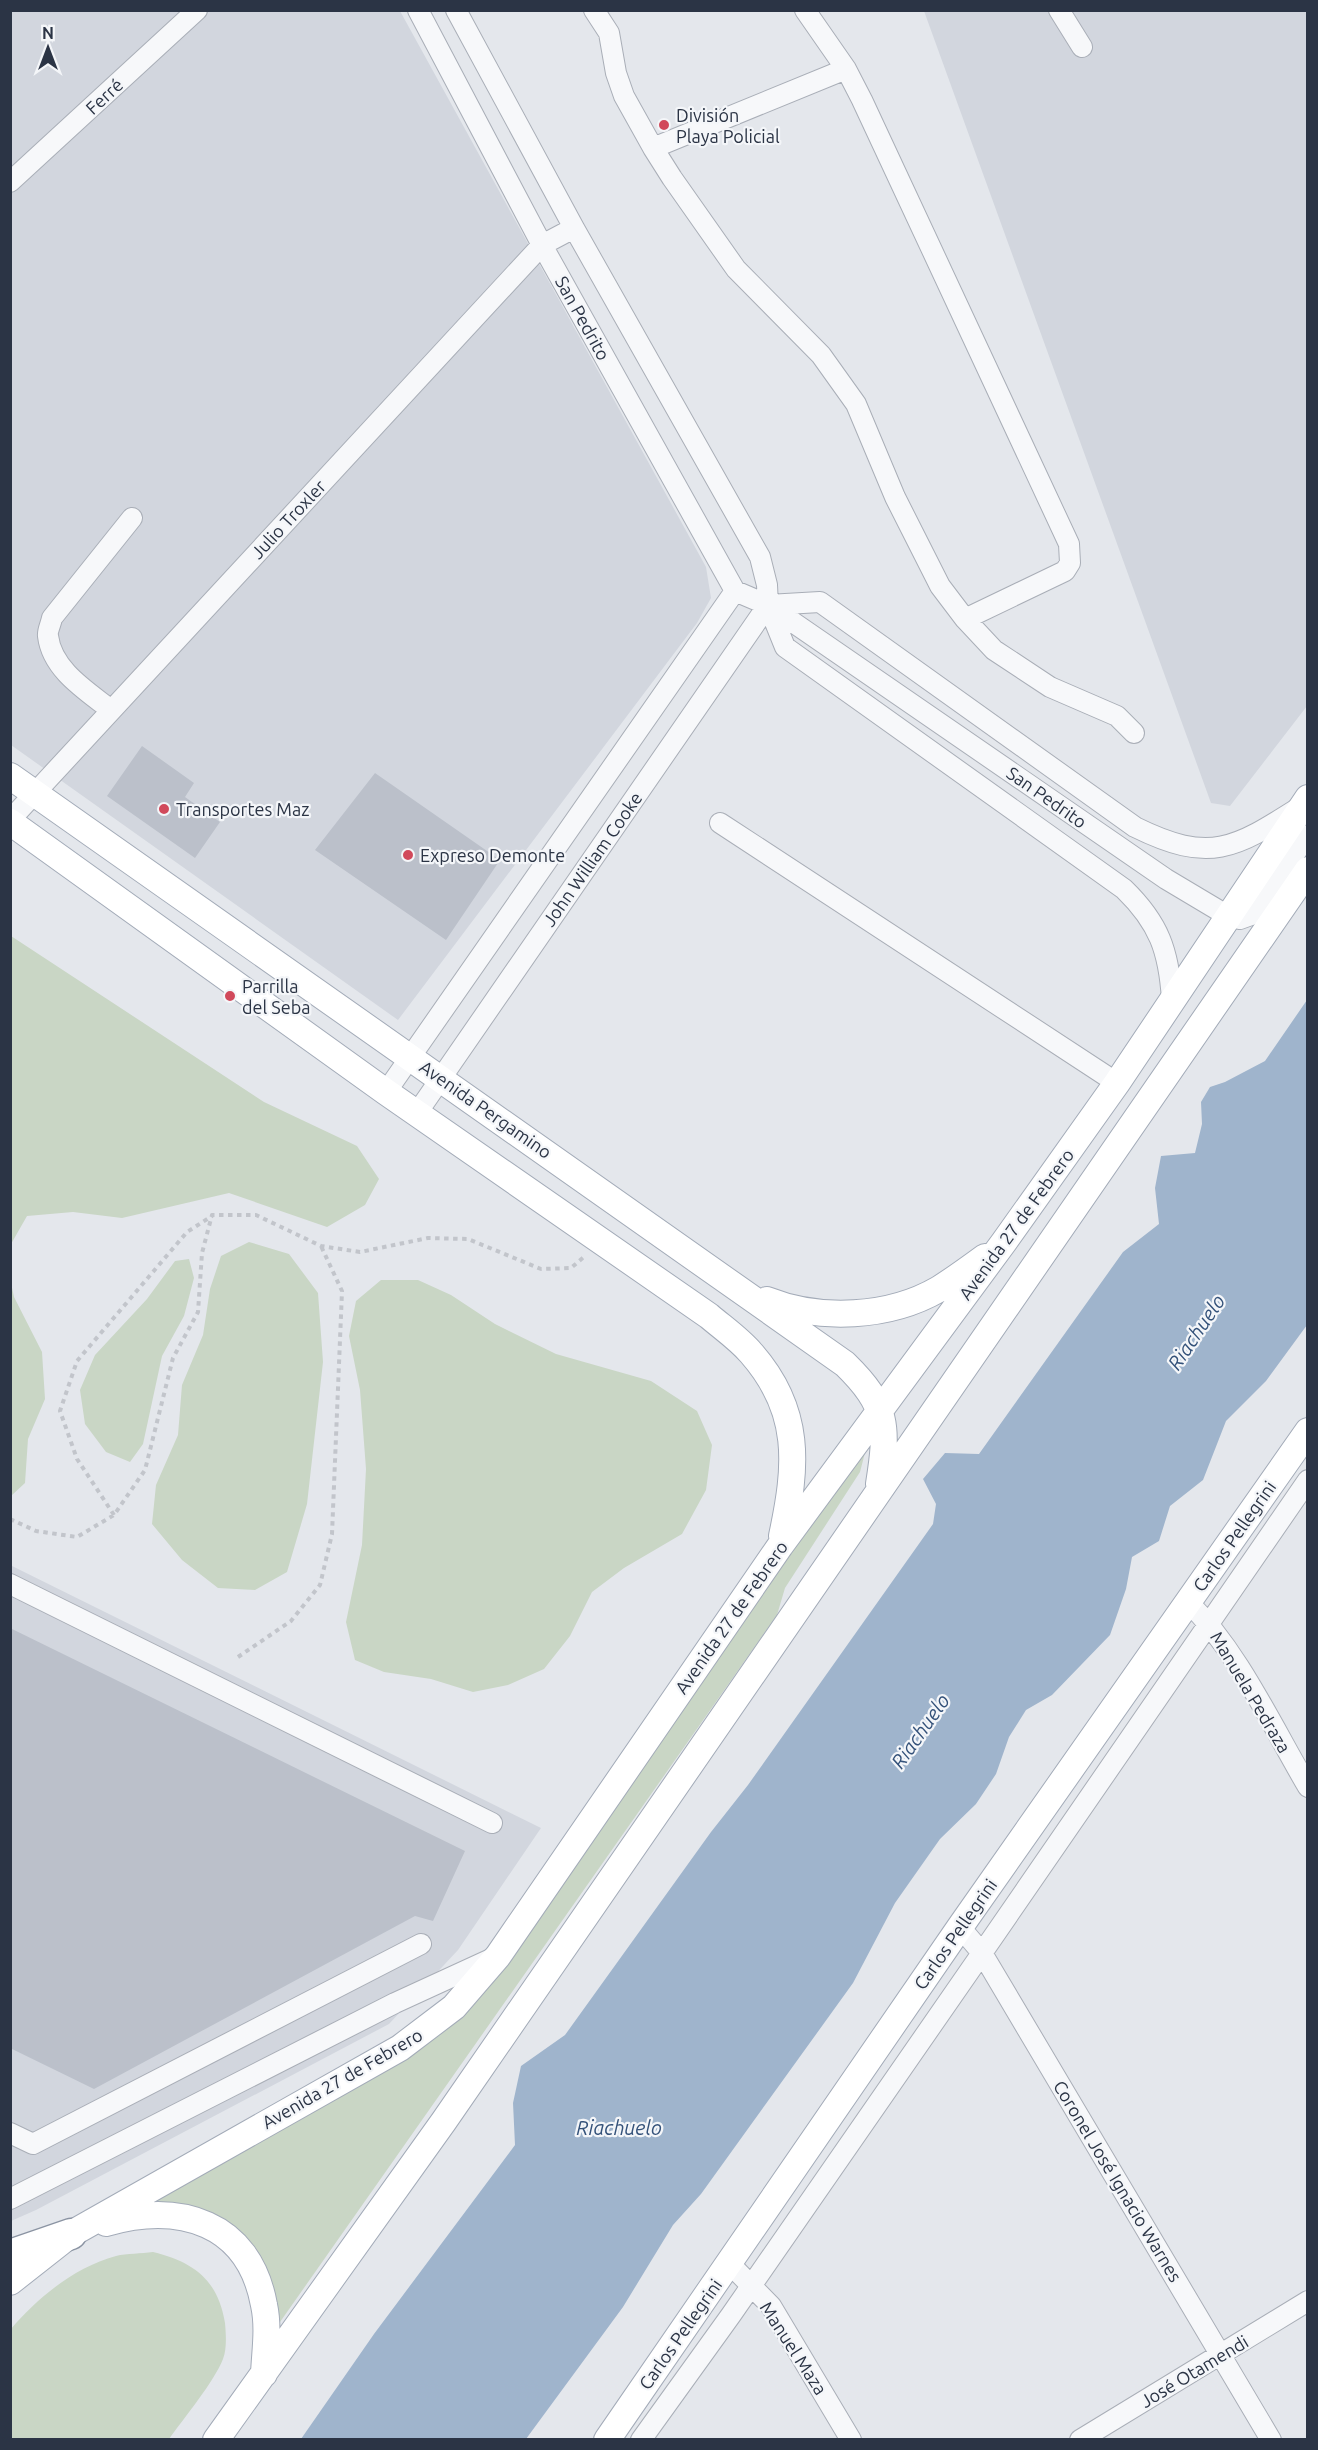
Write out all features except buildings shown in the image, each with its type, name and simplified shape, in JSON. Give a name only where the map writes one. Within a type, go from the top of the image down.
[{"type":"highway","points":[[10,2255],[71,2234]]},
{"type":"main road","name":"Avenida Pergamino","points":[[10,776],[441,1077],[845,1364],[863,1382],[880,1409],[884,1446],[878,1491]]},
{"type":"main road","name":"Avenida 27 de Febrero","points":[[10,2282],[71,2234],[400,2048],[454,2007],[498,1956],[780,1546],[1004,1242],[1117,1083],[1305,802]]},
{"type":"main road","points":[[10,821],[386,1092],[709,1316],[751,1352],[770,1379],[785,1407],[791,1432],[794,1460],[792,1489],[780,1546]]},
{"type":"main road","name":"Avenida 27 de Febrero","points":[[216,2439],[444,2121],[1308,870]]},
{"type":"main road","points":[[743,1290],[780,1305],[820,1313],[860,1313],[900,1305],[937,1290],[1004,1242]]},
{"type":"main road","name":"Carlos Pellegrini","points":[[607,2439],[960,1927],[1308,1431]]},
{"type":"main road","points":[[71,2234],[125,2218],[154,2215],[187,2217],[218,2229],[242,2252],[260,2286],[266,2319],[264,2374]]},
{"type":"street","name":"Ferré","points":[[10,182],[197,10]]},
{"type":"street","name":"San Pedrito","points":[[418,10],[542,245],[735,591],[768,605],[1166,879],[1228,916]]},
{"type":"street","name":"San Pedrito","points":[[456,10],[574,228],[760,557],[767,585],[768,605],[785,647],[1124,889],[1142,906],[1158,930],[1168,957],[1172,1000]]},
{"type":"street","points":[[594,10],[609,33],[616,73],[624,96],[652,148],[736,269],[821,355],[856,404],[895,497],[935,576],[965,619],[994,650],[1050,687],[1117,716],[1134,734]]},
{"type":"street","points":[[805,10],[846,69],[862,100],[1071,552],[1070,562],[1065,572],[965,619]]},
{"type":"street","points":[[1059,10],[1082,47]]},
{"type":"street","points":[[652,148],[846,69]]},
{"type":"street","name":"Julio Troxler","points":[[10,821],[542,245],[574,228]]},
{"type":"street","points":[[111,710],[68,676],[55,657],[47,635],[52,618],[132,518]]},
{"type":"street","name":"John William Cooke","points":[[386,1092],[735,591]]},
{"type":"street","name":"San Pedrito","points":[[768,605],[820,602],[1135,827],[1161,840],[1188,847],[1216,849],[1239,843],[1305,802]]},
{"type":"street","name":"John William Cooke","points":[[417,1113],[768,605]]},
{"type":"street","points":[[720,823],[1117,1083]]},
{"type":"street","points":[[1228,916],[1240,919],[1251,915],[1308,835]]},
{"type":"street","name":"Carlos Pellegrini","points":[[641,2439],[751,2286],[1308,1480]]},
{"type":"street","points":[[10,1584],[492,1823]]},
{"type":"street","name":"Manuela Pedraza","points":[[1188,1602],[1210,1624],[1228,1651],[1308,1787]]},
{"type":"street","name":"Coronel José Ignacio Warnes","points":[[960,1927],[982,1953],[1271,2439]]},
{"type":"street","points":[[10,2133],[33,2144],[421,1944]]},
{"type":"street","points":[[10,2199],[395,2003],[498,1956]]},
{"type":"street","name":"Manuel Maza","points":[[729,2263],[771,2306],[850,2439]]},
{"type":"street","name":"José Otamendi","points":[[1080,2439],[1308,2301]]},
{"type":"path","points":[[114,1515],[77,1459],[60,1412],[77,1361],[187,1232],[212,1215],[256,1215],[321,1246],[360,1252],[428,1238],[468,1239],[541,1269],[571,1268],[602,1242]]},
{"type":"path","points":[[10,1519],[36,1531],[77,1537],[114,1515],[145,1470],[173,1358],[198,1312],[202,1253],[212,1215]]},
{"type":"path","points":[[238,1657],[291,1621],[320,1586],[332,1534],[342,1291],[321,1246]]},
{"type":"shaded area","points":[[11,11],[400,11],[706,567],[711,598],[697,623],[398,1020],[11,745]]},
{"type":"shaded area","points":[[924,11],[1307,11],[1307,706],[1230,806],[1211,803]]},
{"type":"shaded area","points":[[10,1565],[541,1828],[458,1950],[389,2024],[11,2221]]},
{"type":"green space","points":[[11,936],[264,1102],[357,1146],[379,1179],[365,1205],[327,1227],[229,1193],[122,1218],[73,1212],[27,1216],[11,1244]]},
{"type":"green space","points":[[249,1242],[289,1254],[318,1293],[323,1362],[307,1504],[287,1572],[255,1590],[218,1588],[182,1560],[152,1524],[156,1485],[178,1435],[182,1385],[203,1335],[210,1289],[221,1256]]},
{"type":"green space","points":[[189,1259],[194,1278],[184,1316],[162,1356],[143,1444],[130,1462],[106,1452],[85,1424],[80,1390],[95,1355],[147,1299],[175,1261]]},
{"type":"green space","points":[[381,1280],[418,1280],[451,1295],[495,1324],[556,1354],[651,1381],[697,1411],[712,1445],[706,1490],[682,1534],[624,1568],[592,1592],[570,1636],[544,1669],[508,1685],[473,1692],[431,1679],[384,1672],[355,1660],[346,1622],[362,1545],[366,1469],[360,1390],[349,1336],[356,1301]]},
{"type":"green space","points":[[11,1283],[14,1297],[42,1352],[45,1399],[28,1439],[25,1483],[11,1496]]},
{"type":"green space","points":[[867,1445],[860,1472],[785,1588],[777,1615],[273,2332],[243,2242],[133,2208],[476,1998]]},
{"type":"green space","points":[[153,2252],[181,2261],[202,2275],[217,2295],[225,2323],[225,2351],[219,2368],[169,2439],[11,2439],[11,2329],[45,2295],[86,2268],[116,2256]]},
{"type":"water","name":"Riachuelo","points":[[1307,1000],[1307,1325],[1266,1381],[1226,1421],[1203,1480],[1170,1506],[1159,1541],[1132,1557],[1126,1589],[1110,1635],[1052,1695],[1026,1710],[1009,1737],[996,1774],[976,1804],[940,1839],[895,1903],[853,1983],[701,2194],[673,2225],[623,2307],[526,2439],[301,2439],[374,2334],[515,2145],[513,2103],[521,2066],[565,2035],[711,1832],[748,1785],[933,1524],[936,1504],[923,1479],[945,1453],[979,1454],[1123,1252],[1159,1224],[1155,1188],[1161,1156],[1195,1153],[1202,1124],[1201,1102],[1210,1087],[1225,1082],[1265,1061]]},
{"type":"place","name":"División Playa Policial","points":[[664,125]]},
{"type":"place","name":"Transportes Maz","points":[[164,809]]},
{"type":"place","name":"Expreso Demonte","points":[[408,855]]},
{"type":"place","name":"Parrilla del Seba","points":[[230,996]]}]
